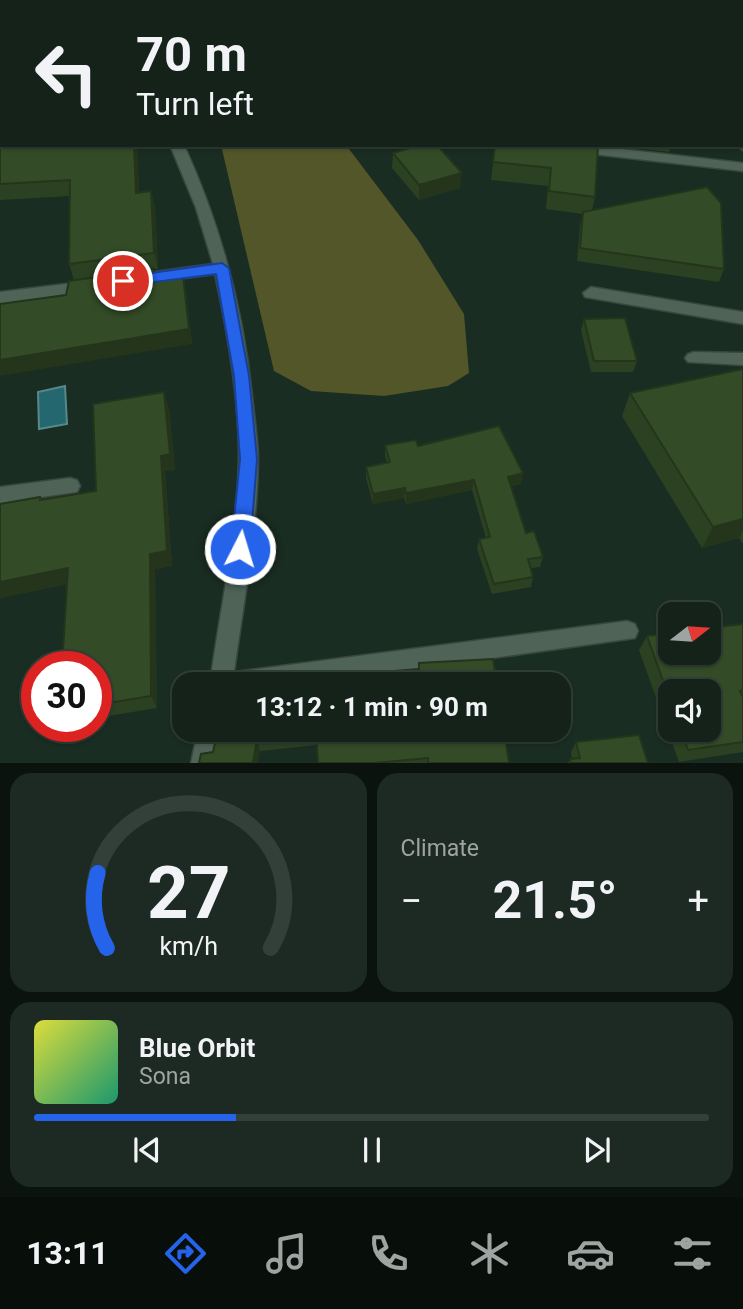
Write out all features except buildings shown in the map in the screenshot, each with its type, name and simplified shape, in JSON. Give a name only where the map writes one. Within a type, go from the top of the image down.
[{"type":"street","points":[[178,147],[200,193],[222,268],[242,376],[248,459],[238,572],[223,672]]},
{"type":"street","points":[[566,147],[743,167]]},
{"type":"street","points":[[0,298],[222,268]]},
{"type":"street","points":[[591,293],[743,318]]},
{"type":"street","points":[[694,358],[743,359]]},
{"type":"street","points":[[0,495],[69,486]]},
{"type":"street","points":[[318,672],[627,631]]},
{"type":"street","points":[[202,763],[207,742]]},
{"type":"green space","points":[[221,147],[348,147],[418,240],[464,314],[469,373],[448,386],[384,396],[311,391],[274,371]]},
{"type":"water","points":[[65,386],[67,424],[39,429],[38,392]]},
{"type":"route","points":[[123,281],[222,268],[242,376],[248,459],[240,549]]}]
